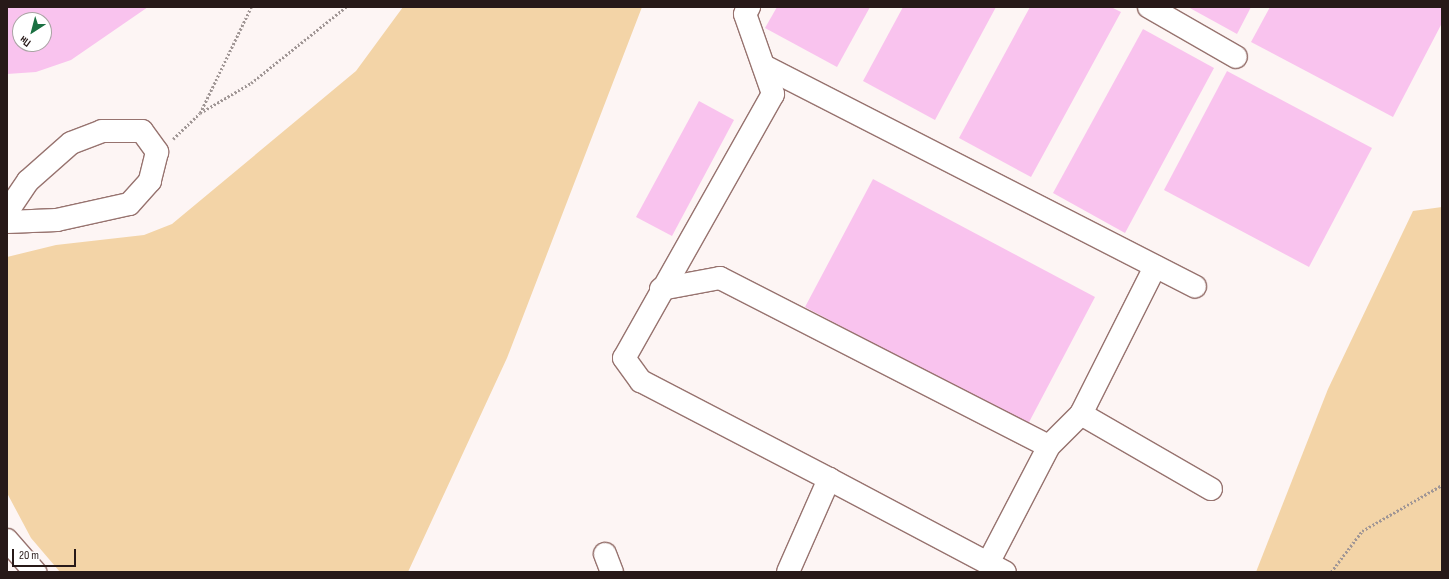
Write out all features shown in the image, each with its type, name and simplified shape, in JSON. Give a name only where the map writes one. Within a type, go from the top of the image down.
[{"type":"lane","points":[[748,7],[745,14],[773,94],[661,289],[624,358],[640,381],[997,568],[1049,446],[1081,414],[1155,267]]},
{"type":"lane","points":[[1149,7],[1236,57]]},
{"type":"lane","points":[[764,66],[1195,287]]},
{"type":"lane","points":[[7,212],[28,181],[71,143],[102,130],[142,131],[157,152],[150,181],[129,204],[56,220],[7,222]]},
{"type":"lane","points":[[661,289],[720,278],[1049,446]]},
{"type":"lane","points":[[1081,414],[1211,489]]},
{"type":"lane","points":[[788,572],[829,479]]},
{"type":"lane","points":[[7,540],[34,572]]},
{"type":"path","points":[[200,113],[251,7]]},
{"type":"path","points":[[157,152],[200,113],[251,83],[346,7]]},
{"type":"path","points":[[1331,572],[1333,565],[1362,531],[1442,485]]},
{"type":"shaded area","points":[[7,7],[148,7],[71,60],[36,72],[7,74]]},
{"type":"shaded area","points":[[403,7],[642,7],[507,358],[408,572],[60,572],[31,538],[7,493],[7,257],[56,245],[144,235],[172,224],[356,71]]},
{"type":"shaded area","points":[[777,7],[870,7],[837,67],[765,28]]},
{"type":"shaded area","points":[[903,7],[996,7],[935,120],[863,81]]},
{"type":"shaded area","points":[[1030,7],[1111,7],[1121,12],[1031,177],[959,138]]},
{"type":"shaded area","points":[[1188,7],[1251,7],[1237,34]]},
{"type":"shaded area","points":[[1270,7],[1442,7],[1442,23],[1393,117],[1251,42]]},
{"type":"shaded area","points":[[1143,29],[1214,68],[1125,233],[1053,193]]},
{"type":"shaded area","points":[[1227,71],[1372,148],[1309,267],[1164,190]]},
{"type":"shaded area","points":[[699,101],[734,120],[672,236],[636,217]]},
{"type":"shaded area","points":[[873,179],[1095,297],[1027,426],[805,307]]},
{"type":"shaded area","points":[[1442,207],[1442,572],[1256,572],[1328,389],[1413,211]]}]
